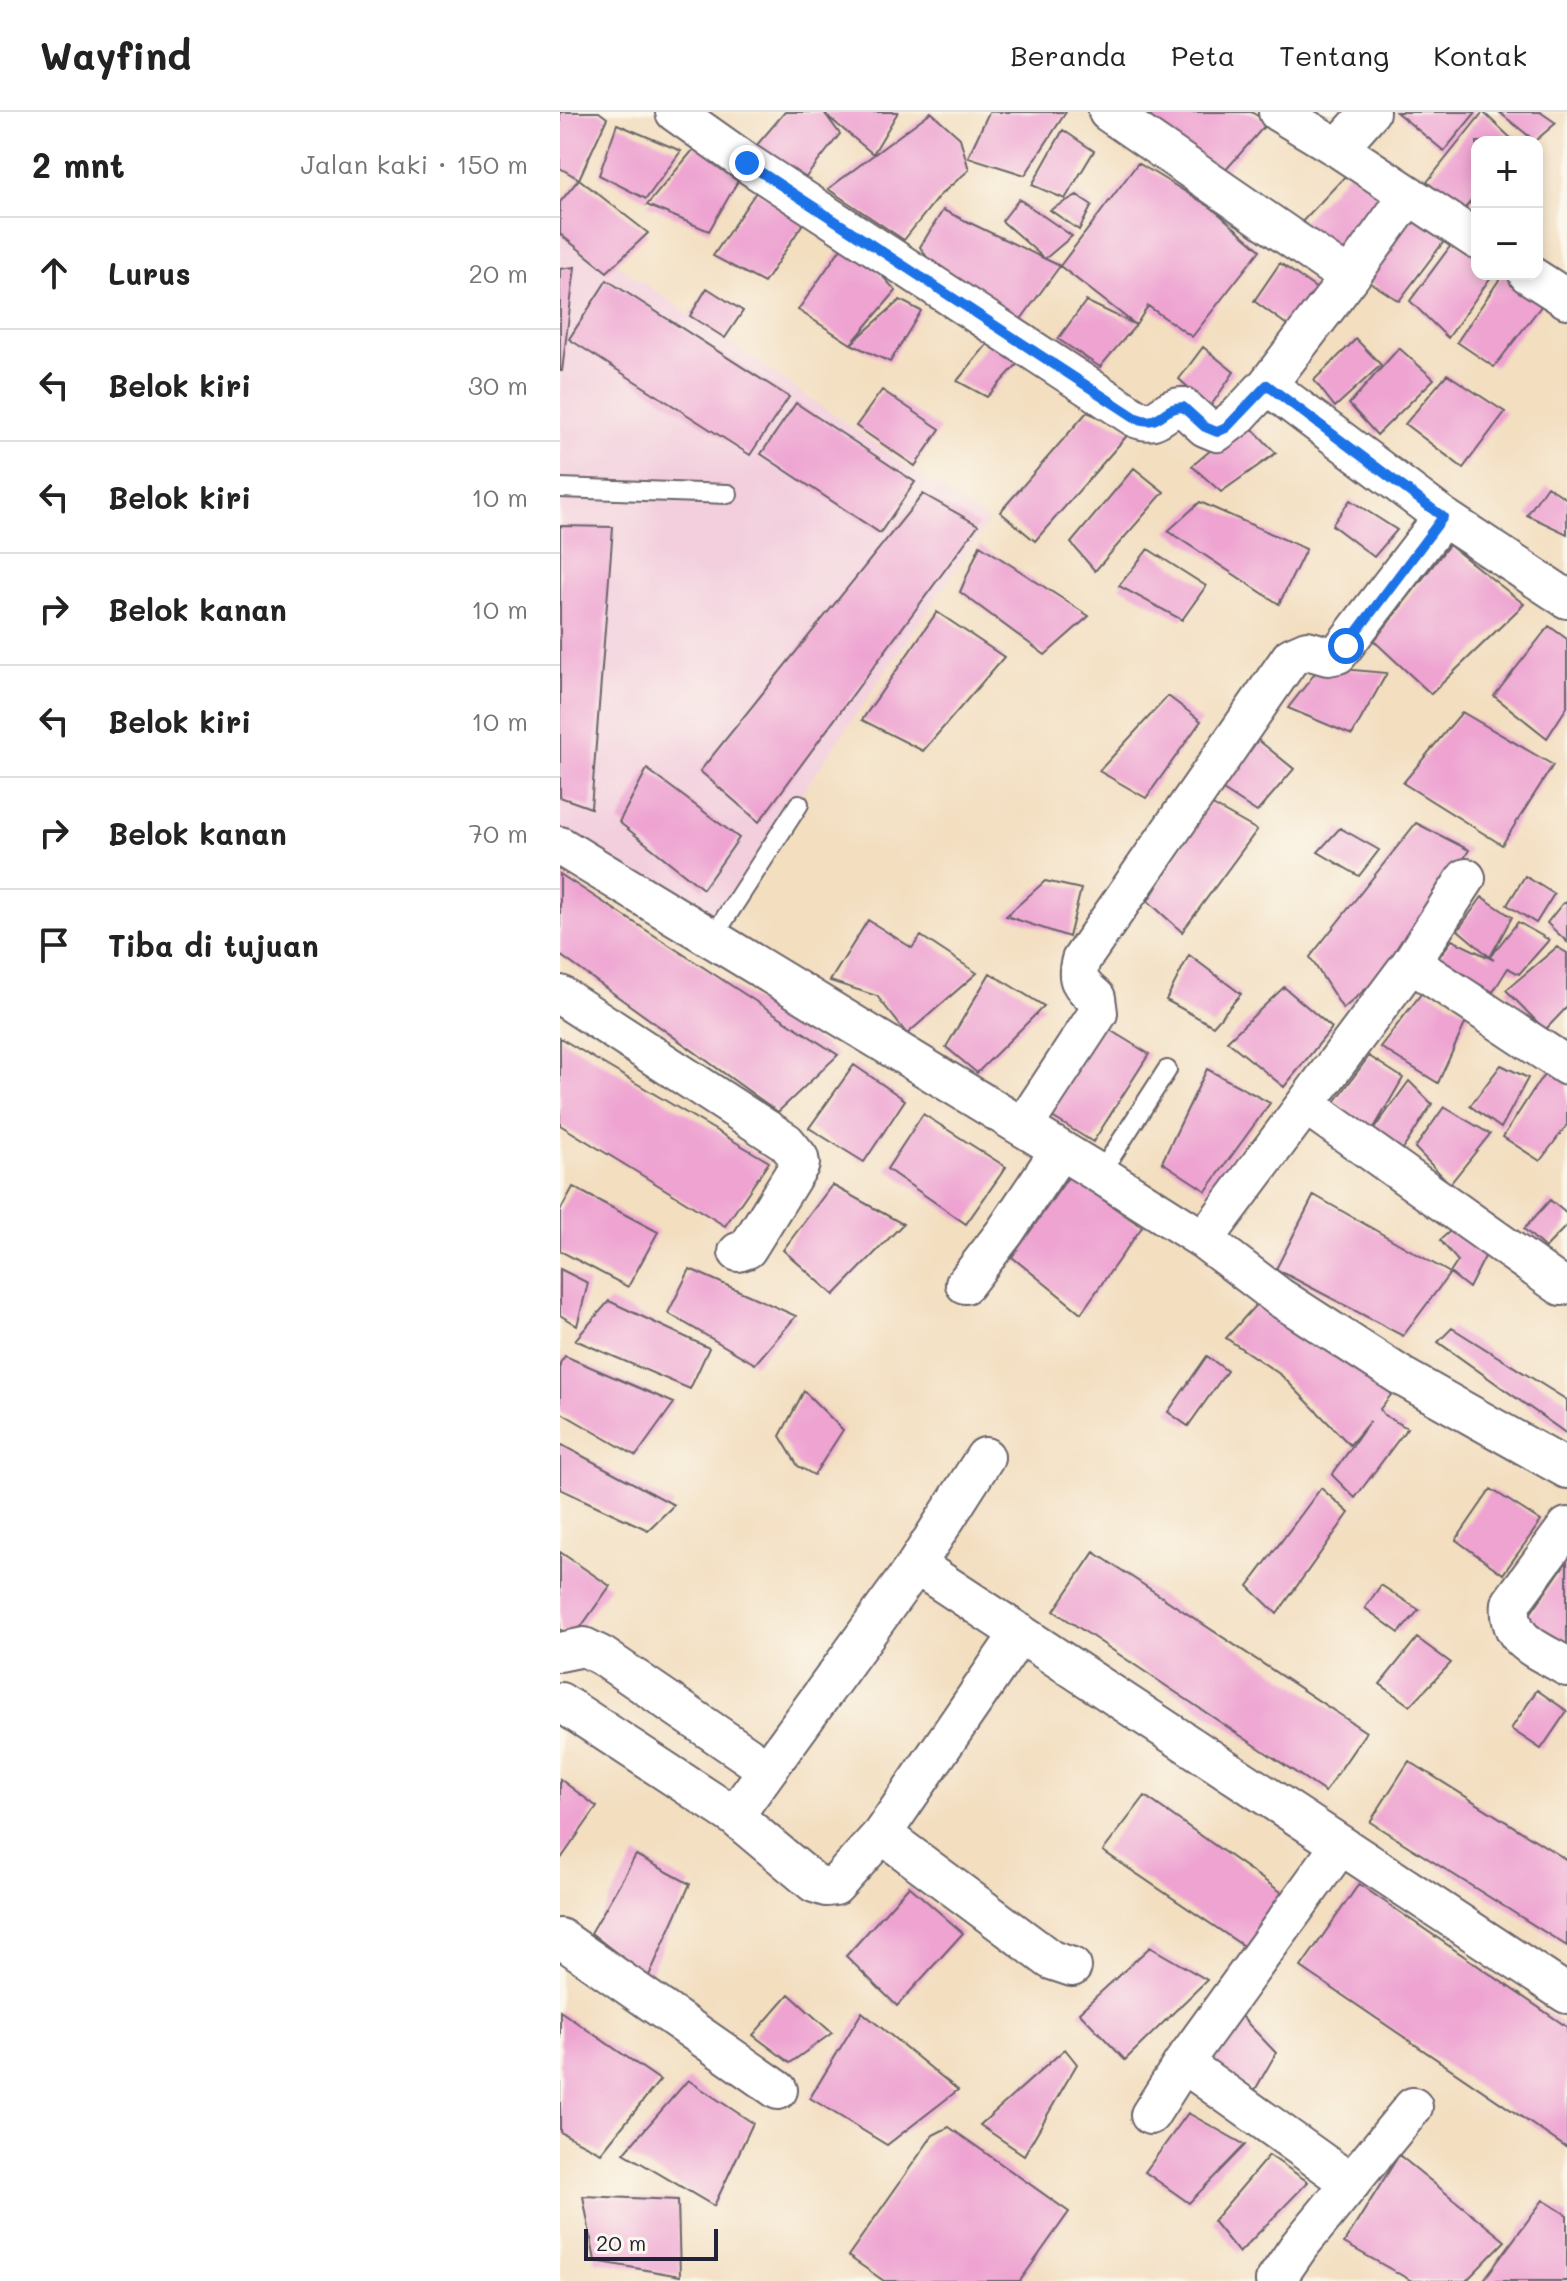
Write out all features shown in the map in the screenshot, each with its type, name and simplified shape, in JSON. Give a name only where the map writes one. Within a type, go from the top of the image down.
[{"type":"street","points":[[675,112],[747,163],[1136,418],[1147,423],[1172,407],[1183,407],[1205,427],[1217,432],[1226,428],[1267,385],[1409,195]]},
{"type":"street","points":[[1108,112],[1349,278]]},
{"type":"street","points":[[1278,112],[1471,236]]},
{"type":"street","points":[[1338,148],[1370,112]]},
{"type":"street","points":[[1537,280],[1567,299]]},
{"type":"street","points":[[1267,385],[1443,517],[1567,599]]},
{"type":"street","points":[[1023,1127],[1098,1013],[1096,998],[1080,985],[1077,977],[1081,960],[1242,726],[1291,657],[1307,650],[1333,657],[1338,654],[1443,517]]},
{"type":"street","points":[[560,846],[1100,1174],[1204,1240],[1279,1297],[1401,1376],[1567,1469]]},
{"type":"street","points":[[1204,1240],[1411,963],[1466,878]]},
{"type":"street","points":[[1411,963],[1563,1055]]},
{"type":"street","points":[[560,995],[786,1142],[795,1151],[800,1164],[747,1249],[732,1251]]},
{"type":"street","points":[[1306,1105],[1561,1286]]},
{"type":"street","points":[[965,1284],[1005,1232],[1060,1150]]},
{"type":"street","points":[[734,1816],[916,1565],[985,1457]]},
{"type":"street","points":[[1567,1527],[1511,1603],[1509,1619],[1517,1636],[1567,1667]]},
{"type":"street","points":[[916,1565],[1567,1994]]},
{"type":"street","points":[[560,1702],[734,1816],[814,1883],[835,1886],[882,1834],[1020,1633]]},
{"type":"street","points":[[560,1652],[584,1647],[602,1656],[767,1769]]},
{"type":"street","points":[[882,1834],[1051,1960],[1072,1967]]},
{"type":"street","points":[[1150,2115],[1183,2063],[1340,1846]]},
{"type":"street","points":[[560,1938],[778,2090]]},
{"type":"street","points":[[1183,2063],[1351,2183]]},
{"type":"street","points":[[1275,2281],[1299,2246],[1413,2107]]},
{"type":"lane","points":[[560,488],[728,494]]},
{"type":"lane","points":[[711,940],[799,804]]},
{"type":"lane","points":[[1100,1174],[1167,1070]]},
{"type":"shaded area","points":[[560,225],[988,522],[713,923],[560,832]]},
{"type":"building","points":[[560,112],[599,112],[607,118],[579,179],[560,168]]},
{"type":"building","points":[[785,112],[824,112],[840,134],[802,182],[750,153]]},
{"type":"building","points":[[828,112],[898,112],[873,154],[826,115]]},
{"type":"building","points":[[931,112],[960,138],[969,170],[939,196],[904,240],[828,189]]},
{"type":"building","points":[[989,112],[1066,112],[1025,175],[968,157]]},
{"type":"building","points":[[1157,112],[1251,112],[1268,122],[1224,172],[1144,119]]},
{"type":"building","points":[[1396,112],[1476,112],[1444,151]]},
{"type":"building","points":[[1483,112],[1509,136],[1471,136],[1471,201],[1462,212],[1427,182]]},
{"type":"building","points":[[1499,112],[1540,112],[1556,123],[1541,136],[1529,136]]},
{"type":"building","points":[[617,124],[681,151],[646,199],[599,175]]},
{"type":"building","points":[[1063,130],[1094,151],[1065,199],[1032,185]]},
{"type":"building","points":[[698,144],[746,167],[709,231],[647,205]]},
{"type":"building","points":[[1138,163],[1212,208],[1260,250],[1192,337],[1148,306],[1136,325],[1060,266]]},
{"type":"building","points":[[1349,172],[1388,200],[1338,257],[1297,227]]},
{"type":"building","points":[[579,179],[648,233],[607,272],[560,234],[560,202]]},
{"type":"building","points":[[756,192],[808,216],[764,283],[713,256]]},
{"type":"building","points":[[1077,195],[1092,205],[1079,230],[1050,210]]},
{"type":"building","points":[[1019,199],[1072,236],[1045,259],[1002,221]]},
{"type":"building","points":[[943,210],[1060,266],[1016,326],[939,275],[920,247]]},
{"type":"building","points":[[1410,211],[1448,236],[1399,301],[1362,277]]},
{"type":"building","points":[[848,238],[896,291],[851,344],[798,310]]},
{"type":"building","points":[[1454,241],[1471,251],[1471,280],[1489,280],[1448,338],[1410,301]]},
{"type":"building","points":[[1280,263],[1324,294],[1294,330],[1254,301]]},
{"type":"building","points":[[575,267],[562,371],[560,371],[560,269]]},
{"type":"building","points":[[607,280],[789,397],[750,455],[569,339]]},
{"type":"building","points":[[1499,280],[1512,280],[1545,301],[1494,367],[1457,342]]},
{"type":"building","points":[[707,288],[743,311],[725,338],[690,316]]},
{"type":"building","points":[[900,300],[921,311],[890,362],[851,344]]},
{"type":"building","points":[[1086,301],[1136,325],[1100,367],[1058,339]]},
{"type":"building","points":[[993,337],[1023,358],[987,397],[957,381]]},
{"type":"building","points":[[1356,339],[1381,365],[1335,407],[1314,380]]},
{"type":"building","points":[[1203,347],[1234,372],[1210,407],[1179,379]]},
{"type":"building","points":[[1399,348],[1434,379],[1377,435],[1349,404]]},
{"type":"building","points":[[1447,374],[1505,412],[1463,468],[1405,424]]},
{"type":"building","points":[[882,390],[940,429],[915,466],[856,426]]},
{"type":"building","points":[[796,403],[915,482],[880,533],[761,454]]},
{"type":"building","points":[[1087,412],[1131,431],[1035,541],[1000,512]]},
{"type":"building","points":[[1245,421],[1276,453],[1221,492],[1192,466]]},
{"type":"building","points":[[1134,468],[1164,492],[1095,571],[1071,543]]},
{"type":"building","points":[[1547,486],[1567,499],[1567,534],[1527,515]]},
{"type":"building","points":[[923,494],[978,525],[759,822],[700,771]]},
{"type":"building","points":[[1350,500],[1397,530],[1374,557],[1332,525]]},
{"type":"building","points":[[1200,502],[1306,549],[1279,604],[1168,531]]},
{"type":"building","points":[[560,526],[613,527],[591,808],[560,797]]},
{"type":"building","points":[[980,545],[1089,616],[1045,655],[960,592]]},
{"type":"building","points":[[1449,545],[1524,604],[1431,694],[1374,641]]},
{"type":"building","points":[[1148,549],[1206,586],[1182,620],[1119,586]]},
{"type":"building","points":[[937,612],[1004,657],[923,751],[862,720]]},
{"type":"building","points":[[1549,626],[1567,639],[1567,707],[1547,738],[1494,696]]},
{"type":"building","points":[[1320,667],[1387,673],[1352,735],[1288,708]]},
{"type":"building","points":[[1168,696],[1201,721],[1146,798],[1099,771]]},
{"type":"building","points":[[1462,712],[1553,765],[1502,845],[1403,783]]},
{"type":"building","points":[[1257,739],[1294,769],[1257,812],[1217,786]]},
{"type":"building","points":[[647,769],[739,838],[703,889],[619,822]]},
{"type":"building","points":[[1209,803],[1257,830],[1182,932],[1148,901]]},
{"type":"building","points":[[1416,823],[1469,850],[1411,949],[1343,1009],[1310,957]]},
{"type":"building","points":[[1340,828],[1379,850],[1359,876],[1318,852]]},
{"type":"building","points":[[560,874],[838,1055],[778,1112],[560,955]]},
{"type":"building","points":[[1525,876],[1554,894],[1536,923],[1507,905]]},
{"type":"building","points":[[1045,881],[1081,889],[1069,937],[1006,916]]},
{"type":"building","points":[[1482,897],[1512,917],[1490,957],[1458,930]]},
{"type":"building","points":[[1567,902],[1567,942],[1547,923]]},
{"type":"building","points":[[868,920],[912,948],[921,936],[977,973],[907,1034],[877,996],[830,981]]},
{"type":"building","points":[[1518,922],[1549,940],[1519,974],[1508,968],[1493,992],[1436,961],[1452,940],[1494,960],[1490,957]]},
{"type":"building","points":[[1557,947],[1567,953],[1567,1007],[1545,1030],[1506,990]]},
{"type":"building","points":[[1189,955],[1241,994],[1213,1026],[1166,1000]]},
{"type":"building","points":[[990,973],[1044,1006],[977,1073],[946,1047]]},
{"type":"building","points":[[1284,987],[1332,1028],[1284,1087],[1227,1041]]},
{"type":"building","points":[[1425,989],[1470,1013],[1438,1083],[1380,1047]]},
{"type":"building","points":[[1100,1024],[1149,1054],[1093,1142],[1044,1112]]},
{"type":"building","points":[[560,1038],[769,1162],[725,1226],[560,1125]]},
{"type":"building","points":[[1369,1056],[1403,1078],[1371,1133],[1335,1102]]},
{"type":"building","points":[[854,1065],[905,1100],[864,1162],[809,1128]]},
{"type":"building","points":[[1501,1065],[1528,1078],[1501,1128],[1470,1106]]},
{"type":"building","points":[[1207,1069],[1270,1103],[1206,1191],[1162,1162]]},
{"type":"building","points":[[1550,1069],[1567,1079],[1567,1125],[1540,1161],[1503,1137]]},
{"type":"building","points":[[1409,1081],[1432,1104],[1399,1155],[1371,1133]]},
{"type":"building","points":[[1444,1107],[1490,1134],[1450,1184],[1415,1148]]},
{"type":"building","points":[[923,1114],[1006,1167],[966,1224],[887,1169]]},
{"type":"building","points":[[1069,1176],[1142,1227],[1081,1313],[1012,1257]]},
{"type":"building","points":[[832,1185],[903,1224],[834,1295],[783,1250]]},
{"type":"building","points":[[573,1187],[658,1232],[628,1287],[560,1251],[560,1211]]},
{"type":"building","points":[[1314,1195],[1450,1273],[1403,1336],[1276,1269]]},
{"type":"building","points":[[1550,1200],[1567,1214],[1567,1225],[1545,1248],[1524,1229]]},
{"type":"building","points":[[1458,1224],[1490,1247],[1469,1288],[1450,1273],[1458,1261],[1440,1240]]},
{"type":"building","points":[[560,1269],[588,1283],[577,1326],[560,1315]]},
{"type":"building","points":[[690,1269],[796,1316],[755,1364],[668,1313]]},
{"type":"building","points":[[1260,1300],[1394,1391],[1380,1409],[1384,1415],[1407,1428],[1355,1498],[1332,1475],[1370,1421],[1350,1445],[1281,1375],[1226,1338]]},
{"type":"building","points":[[609,1301],[709,1348],[690,1389],[575,1340]]},
{"type":"building","points":[[1452,1328],[1567,1400],[1567,1434],[1438,1342]]},
{"type":"building","points":[[565,1356],[674,1403],[636,1456],[560,1412],[560,1363]]},
{"type":"building","points":[[1207,1356],[1227,1371],[1188,1426],[1168,1412]]},
{"type":"building","points":[[804,1391],[843,1430],[814,1475],[798,1466],[780,1436]]},
{"type":"building","points":[[560,1444],[674,1505],[648,1530],[560,1489]]},
{"type":"building","points":[[1321,1488],[1349,1513],[1277,1614],[1248,1586]]},
{"type":"building","points":[[1491,1489],[1541,1521],[1503,1574],[1456,1540]]},
{"type":"building","points":[[560,1552],[610,1586],[573,1638],[560,1629]]},
{"type":"building","points":[[1094,1552],[1366,1732],[1325,1792],[1054,1611]]},
{"type":"building","points":[[1567,1561],[1567,1650],[1526,1620]]},
{"type":"building","points":[[1381,1585],[1419,1610],[1399,1633],[1365,1608]]},
{"type":"building","points":[[1417,1638],[1451,1663],[1410,1706],[1380,1684]]},
{"type":"building","points":[[1537,1690],[1567,1711],[1541,1749],[1511,1729]]},
{"type":"building","points":[[1409,1761],[1567,1860],[1567,1946],[1370,1822]]},
{"type":"building","points":[[560,1779],[597,1807],[560,1860]]},
{"type":"building","points":[[1145,1796],[1288,1897],[1251,1951],[1103,1851]]},
{"type":"building","points":[[636,1855],[690,1884],[648,1978],[591,1933]]},
{"type":"building","points":[[1359,1884],[1567,2027],[1567,2148],[1301,1967]]},
{"type":"building","points":[[909,1886],[963,1933],[897,2006],[846,1956]]},
{"type":"building","points":[[1150,1947],[1207,1980],[1125,2060],[1079,2012]]},
{"type":"building","points":[[789,1994],[832,2033],[790,2063],[753,2035]]},
{"type":"building","points":[[560,2011],[660,2080],[601,2153],[560,2132]]},
{"type":"building","points":[[862,2012],[958,2090],[887,2145],[810,2098]]},
{"type":"building","points":[[1237,2012],[1276,2053],[1255,2090],[1203,2066]]},
{"type":"building","points":[[1065,2049],[1077,2064],[1024,2155],[980,2125]]},
{"type":"building","points":[[688,2080],[753,2123],[714,2206],[624,2153]]},
{"type":"building","points":[[1188,2113],[1245,2145],[1189,2203],[1145,2172]]},
{"type":"building","points":[[949,2127],[1069,2212],[1020,2281],[884,2281],[848,2256],[933,2135]]},
{"type":"building","points":[[1269,2155],[1308,2182],[1239,2253],[1213,2221]]},
{"type":"building","points":[[1399,2155],[1505,2241],[1466,2281],[1412,2281],[1344,2243]]},
{"type":"building","points":[[583,2196],[678,2200],[680,2276],[595,2261]]},
{"type":"building","points":[[1543,2200],[1567,2215],[1567,2281],[1483,2281]]},
{"type":"route","points":[[747,163],[1136,418],[1147,423],[1161,417],[1172,407],[1183,407],[1205,427],[1217,432],[1226,428],[1267,385],[1443,517],[1346,646]]}]
